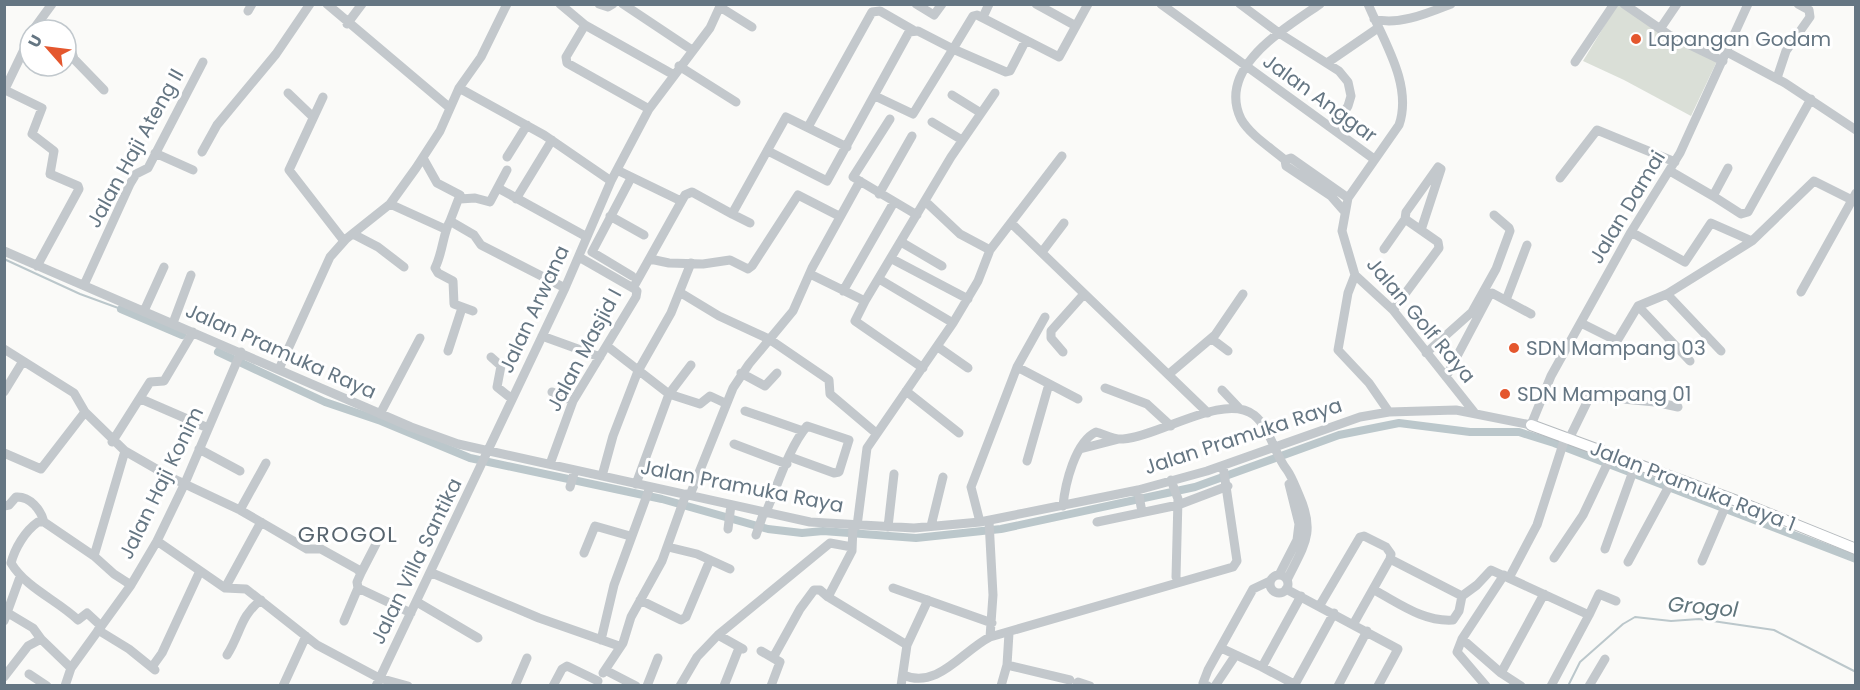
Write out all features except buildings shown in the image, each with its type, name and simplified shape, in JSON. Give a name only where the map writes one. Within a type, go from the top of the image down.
[{"type":"main road","name":"Jalan Pramuka Raya 1","points":[[1530,425],[1671,484],[1856,549]]},
{"type":"street","points":[[42,18],[52,4]]},
{"type":"street","points":[[202,152],[217,125],[281,47],[310,4]]},
{"type":"street","points":[[327,4],[347,24],[450,108]]},
{"type":"street","points":[[347,24],[362,4]]},
{"type":"street","points":[[279,369],[323,270],[344,241],[390,204],[423,158],[440,131],[459,88],[481,57],[507,4]]},
{"type":"street","points":[[560,4],[585,25],[674,75]]},
{"type":"street","points":[[599,4],[608,7],[613,4]]},
{"type":"street","points":[[623,4],[692,50]]},
{"type":"street","points":[[708,4],[719,7],[752,27]]},
{"type":"street","points":[[916,4],[935,15],[942,4]]},
{"type":"street","points":[[983,17],[989,4]]},
{"type":"street","points":[[1036,4],[1077,26]]},
{"type":"street","points":[[875,96],[913,114],[973,16],[977,15],[1059,57],[1088,4]]},
{"type":"street","points":[[1161,4],[1245,67]]},
{"type":"street","points":[[1240,4],[1279,33],[1339,71],[1348,82],[1351,96],[1348,106],[1333,129]]},
{"type":"street","points":[[1320,4],[1279,33],[1245,67],[1238,87],[1238,109],[1242,121],[1285,160],[1286,166],[1331,196],[1345,212]]},
{"type":"street","points":[[1285,160],[1291,158],[1348,198],[1399,125],[1403,103],[1399,78],[1368,4]]},
{"type":"street","points":[[1327,63],[1376,23],[1427,14],[1451,4]]},
{"type":"street","points":[[1575,62],[1614,4]]},
{"type":"street","points":[[1624,4],[1660,29],[1723,61]]},
{"type":"street","points":[[1660,29],[1677,4]]},
{"type":"street","name":"Jalan Damai","points":[[1530,425],[1551,376],[1631,232],[1672,166],[1748,4]]},
{"type":"street","points":[[1777,78],[1786,51],[1810,17],[1809,10],[1798,4]]},
{"type":"street","name":"Jalan Arwana","points":[[487,455],[565,288],[611,181],[649,110],[710,27],[719,7]]},
{"type":"street","points":[[808,127],[872,12],[880,11],[913,30],[1006,72],[1010,70],[1026,40]]},
{"type":"street","points":[[585,25],[566,57],[567,63],[649,110]]},
{"type":"street","points":[[768,151],[827,181],[909,32],[913,30]]},
{"type":"street","points":[[1727,52],[1777,78],[1856,130]]},
{"type":"street","points":[[18,62],[5,90],[42,108],[32,134],[54,151],[50,174],[78,186],[79,189],[37,266]]},
{"type":"street","name":"Jalan Haji Ateng II","points":[[84,285],[130,184],[136,174],[148,168],[203,62]]},
{"type":"street","points":[[78,63],[104,90]]},
{"type":"street","points":[[680,66],[736,102]]},
{"type":"street","name":"Jalan Anggar","points":[[1245,67],[1374,159]]},
{"type":"street","points":[[459,88],[552,140],[611,181]]},
{"type":"street","points":[[288,93],[314,117]]},
{"type":"street","points":[[923,368],[855,321],[962,140],[995,93]]},
{"type":"street","points":[[952,95],[981,113]]},
{"type":"street","points":[[323,97],[289,170],[344,241]]},
{"type":"street","points":[[1560,178],[1597,130],[1672,166],[1741,213],[1748,212],[1811,99]]},
{"type":"street","points":[[732,214],[786,117],[847,147]]},
{"type":"street","points":[[890,119],[853,177],[917,215]]},
{"type":"street","points":[[932,122],[962,140]]},
{"type":"street","points":[[507,157],[527,125]]},
{"type":"street","points":[[879,194],[912,136]]},
{"type":"street","points":[[516,199],[552,140]]},
{"type":"street","points":[[155,153],[193,170]]},
{"type":"street","points":[[828,597],[848,561],[867,448],[968,299],[990,250],[1062,156]]},
{"type":"street","points":[[423,158],[437,183],[460,195],[448,225],[444,250],[435,268],[438,273],[453,281],[454,304],[473,311]]},
{"type":"street","points":[[1384,249],[1405,219],[1412,203],[1436,168],[1440,167],[1420,230]]},
{"type":"street","points":[[1713,196],[1728,168]]},
{"type":"street","points":[[460,199],[476,198],[490,202],[507,170]]},
{"type":"street","points":[[617,170],[681,201],[685,195],[692,192],[750,223]]},
{"type":"street","points":[[631,178],[592,253],[632,276]]},
{"type":"street","points":[[553,686],[562,669],[567,666],[597,683],[619,646],[624,643],[640,600],[668,547],[681,509],[725,403],[741,373],[793,311],[839,216],[860,181]]},
{"type":"street","points":[[1581,323],[1617,341],[1638,306],[1667,294],[1752,241],[1814,181],[1854,196],[1800,292]]},
{"type":"street","points":[[498,188],[587,237]]},
{"type":"street","points":[[650,259],[691,263],[730,260],[750,268],[798,195],[839,216]]},
{"type":"street","name":"Jalan Golf Raya","points":[[1348,198],[1342,231],[1355,275],[1393,310],[1474,412]]},
{"type":"street","name":"Jalan Masjid I","points":[[550,464],[573,401],[636,297],[637,291],[633,288],[681,201]]},
{"type":"street","points":[[843,291],[894,202]]},
{"type":"street","points":[[926,202],[960,234],[990,250]]},
{"type":"street","points":[[390,204],[474,235],[481,245],[565,288]]},
{"type":"street","points":[[1426,353],[1472,312],[1496,269],[1510,231],[1494,215]]},
{"type":"street","points":[[610,216],[644,235]]},
{"type":"street","points":[[1393,310],[1439,248],[1438,242],[1405,219]]},
{"type":"street","points":[[1011,223],[1208,413]]},
{"type":"street","points":[[1631,232],[1685,262],[1711,223],[1752,241]]},
{"type":"street","points":[[1042,252],[1064,224]]},
{"type":"street","points":[[353,234],[378,248],[404,267]]},
{"type":"street","points":[[901,242],[942,266]]},
{"type":"street","points":[[1506,300],[1527,245]]},
{"type":"street","name":"Jalan Pramuka Raya","points":[[8,256],[144,310],[380,414],[487,455],[550,464],[572,479],[602,476],[649,489],[687,496],[761,522],[810,522],[854,527],[986,523],[1063,506],[1140,501],[1172,483],[1224,469],[1280,458],[1360,417],[1389,412],[1425,409],[1474,412],[1530,425]]},
{"type":"street","points":[[579,257],[633,288]]},
{"type":"street","points":[[892,259],[968,299]]},
{"type":"street","points":[[602,476],[610,446],[638,371],[681,293],[691,263]]},
{"type":"street","points":[[144,310],[164,267]]},
{"type":"street","points":[[810,274],[865,301]]},
{"type":"street","points":[[173,323],[191,275]]},
{"type":"street","points":[[1355,275],[1348,293],[1338,350],[1369,383],[1389,412]]},
{"type":"street","points":[[879,279],[953,323]]},
{"type":"street","points":[[681,293],[719,316],[769,339],[829,380],[830,394],[876,433]]},
{"type":"street","points":[[1446,377],[1487,296],[1492,293],[1531,314]]},
{"type":"street","points":[[1064,352],[1050,335],[1051,331],[1084,294]]},
{"type":"street","points":[[1168,374],[1212,339],[1243,294]]},
{"type":"street","points":[[1667,294],[1721,351]]},
{"type":"street","points":[[1638,306],[1690,361]]},
{"type":"street","points":[[448,351],[462,308]]},
{"type":"street","points":[[990,638],[992,623],[990,538],[971,487],[1017,367],[1046,316]]},
{"type":"street","points":[[112,441],[152,380],[161,383],[164,381],[193,332]]},
{"type":"street","points":[[542,336],[600,357]]},
{"type":"street","points":[[380,414],[420,338]]},
{"type":"street","points":[[1212,339],[1228,351]]},
{"type":"street","points":[[607,346],[669,394],[700,404],[710,396],[725,403]]},
{"type":"street","points":[[938,346],[968,368]]},
{"type":"street","points":[[4,349],[74,393],[85,412],[125,452],[240,510],[300,546],[307,549],[321,549],[361,573]]},
{"type":"street","name":"Jalan Haji Konim","points":[[65,686],[71,668],[131,585],[156,541],[185,483],[240,353]]},
{"type":"street","points":[[491,357],[501,366],[497,387],[512,399]]},
{"type":"street","points":[[4,392],[23,361]]},
{"type":"street","points":[[636,484],[669,394],[691,365]]},
{"type":"street","points":[[1017,367],[1078,399]]},
{"type":"street","points":[[741,373],[765,386],[777,373]]},
{"type":"street","points":[[1027,460],[1049,384]]},
{"type":"street","points":[[1105,388],[1147,404],[1171,426]]},
{"type":"street","points":[[1222,390],[1239,408],[1255,416],[1263,424],[1280,458],[1304,524],[1284,581],[1275,592],[1270,588],[1270,581]]},
{"type":"street","points":[[552,392],[573,401]]},
{"type":"street","points":[[906,392],[959,433]]},
{"type":"street","points":[[1486,686],[1457,652],[1462,639],[1507,577],[1537,525],[1566,442],[1590,396],[1655,402],[1678,407]]},
{"type":"street","points":[[141,399],[208,428]]},
{"type":"street","points":[[1063,506],[1080,449],[1085,440],[1096,432],[1119,439],[1171,426],[1208,413],[1239,408]]},
{"type":"street","points":[[745,411],[802,431]]},
{"type":"street","points":[[4,453],[41,469],[85,412]]},
{"type":"street","points":[[734,444],[788,461],[834,473],[839,472],[843,466],[849,440],[807,426],[802,431],[788,461],[761,522]]},
{"type":"street","points":[[199,449],[240,471]]},
{"type":"street","points":[[94,556],[125,452]]},
{"type":"street","name":"Jalan Villa Santika","points":[[378,682],[487,455]]},
{"type":"street","points":[[1554,558],[1583,515],[1609,459]]},
{"type":"street","points":[[240,510],[266,463]]},
{"type":"street","points":[[903,675],[922,679],[936,677],[976,644],[990,638],[1229,569],[1237,561],[1228,484],[1224,469]]},
{"type":"street","points":[[1605,549],[1634,469]]},
{"type":"street","points":[[888,527],[894,474]]},
{"type":"street","points":[[931,526],[943,477]]},
{"type":"street","points":[[1172,483],[1178,502],[1176,577]]},
{"type":"street","points":[[1098,522],[1140,501],[1178,502],[1228,484]]},
{"type":"street","points":[[1628,562],[1671,484]]},
{"type":"street","points":[[601,640],[614,585],[649,489]]},
{"type":"street","points":[[4,506],[9,506],[16,497],[21,496],[37,507],[44,522],[131,585]]},
{"type":"street","points":[[1702,561],[1727,505]]},
{"type":"street","points":[[728,529],[731,511]]},
{"type":"street","points":[[44,522],[38,522],[31,527],[8,563],[20,577],[60,604],[78,620],[87,613],[100,628],[153,668],[200,571]]},
{"type":"street","points":[[225,588],[261,522]]},
{"type":"street","points":[[584,554],[595,526],[630,536]]},
{"type":"street","points":[[1320,605],[1360,537],[1364,536],[1386,548],[1391,554],[1374,590],[1354,623]]},
{"type":"street","points":[[156,541],[225,588],[246,589],[306,636],[378,682],[408,686]]},
{"type":"street","points":[[680,686],[697,657],[718,635],[830,543],[852,545]]},
{"type":"street","points":[[344,621],[358,588],[357,582],[376,544]]},
{"type":"street","points":[[668,547],[730,569]]},
{"type":"street","points":[[1390,559],[1462,596]]},
{"type":"street","points":[[640,600],[681,620],[686,617],[710,560]]},
{"type":"street","points":[[1374,590],[1425,618],[1439,621],[1453,620],[1459,611],[1462,596],[1477,585],[1487,571],[1491,570],[1589,615]]},
{"type":"street","points":[[432,573],[539,618],[619,646]]},
{"type":"street","points":[[20,577],[7,617],[33,628],[40,639],[71,668]]},
{"type":"street","points":[[1208,686],[1203,683],[1253,589],[1270,581],[1284,581],[1301,596],[1398,649],[1378,686]]},
{"type":"street","points":[[358,588],[411,613]]},
{"type":"street","points":[[893,588],[992,623]]},
{"type":"street","points":[[774,656],[800,609],[814,590],[819,590],[907,645]]},
{"type":"street","points":[[1501,673],[1544,594]]},
{"type":"street","points":[[1551,686],[1599,594],[1616,601]]},
{"type":"street","points":[[1262,667],[1301,596]]},
{"type":"street","points":[[227,655],[237,639],[246,611],[261,600]]},
{"type":"street","points":[[901,686],[907,645],[928,600]]},
{"type":"street","points":[[417,602],[478,638]]},
{"type":"street","points":[[1221,648],[1294,685],[1334,613]]},
{"type":"street","points":[[1338,686],[1367,631]]},
{"type":"street","points":[[1001,686],[1007,665],[1009,633]]},
{"type":"street","points":[[718,635],[741,649],[724,686]]},
{"type":"street","points":[[283,686],[306,636]]},
{"type":"street","points":[[5,676],[28,645],[40,639]]},
{"type":"street","points":[[1462,639],[1501,673],[1520,685]]},
{"type":"street","points":[[761,651],[774,656],[780,662],[771,686]]},
{"type":"street","points":[[1215,686],[1235,656]]},
{"type":"street","points":[[515,685],[527,658]]},
{"type":"street","points":[[647,686],[658,658]]},
{"type":"street","points":[[1589,686],[1605,659]]},
{"type":"street","points":[[1007,665],[1090,686]]},
{"type":"street","points":[[605,670],[636,686]]},
{"type":"street","points":[[29,674],[47,686]]},
{"type":"shaded area","name":"Lapangan Godam","points":[[1620,4],[1717,61],[1691,116],[1583,61],[1617,5]]},
{"type":"waterway","points":[[4,259],[80,294],[121,309]]},
{"type":"waterway","points":[[121,309],[182,335]]},
{"type":"waterway","points":[[218,352],[325,402],[381,421],[470,458],[662,499],[768,529],[802,533],[823,531],[916,538],[1001,529],[1195,487],[1339,435],[1399,423],[1470,432],[1519,432],[1554,443],[1856,559]]},
{"type":"waterway","name":"Grogol","points":[[1568,686],[1580,662],[1623,624],[1635,617],[1671,621],[1699,619],[1774,630],[1856,672]]},
{"type":"place","name":"Lapangan Godam","points":[[1636,39]]},
{"type":"place","name":"SDN Mampang 03","points":[[1514,348]]},
{"type":"place","name":"SDN Mampang 01","points":[[1505,394]]},
{"type":"district","name":"GROGOL","points":[[348,534]]}]
